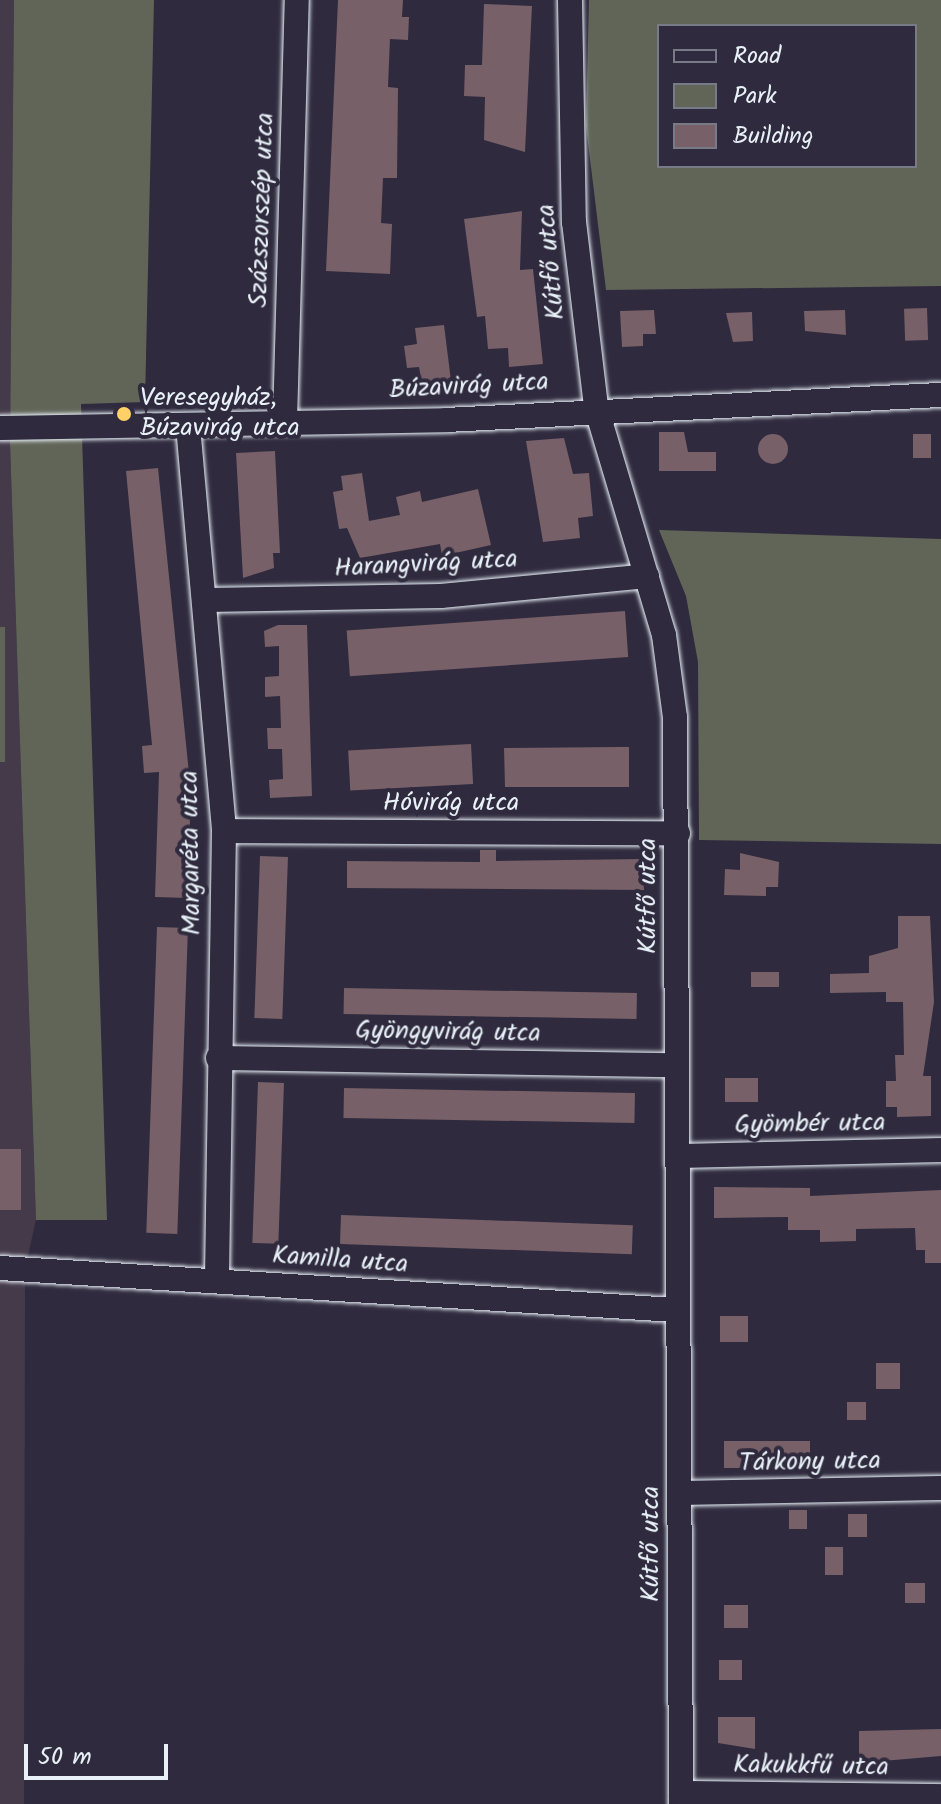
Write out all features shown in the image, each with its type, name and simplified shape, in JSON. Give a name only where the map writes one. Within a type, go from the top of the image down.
[{"type":"street","name":"Százszorszép utca","points":[[285,421],[297,0]]},
{"type":"street","name":"Kútfő utca","points":[[570,0],[574,222],[596,407],[647,576],[675,717],[678,833],[676,1065],[681,1156],[676,1310],[681,1799]]},
{"type":"street","name":"Búzavirág utca","points":[[0,428],[446,420],[596,407],[941,395]]},
{"type":"street","name":"Margaréta utca","points":[[188,426],[208,600],[224,831],[218,1058],[217,1281]]},
{"type":"street","name":"Harangvirág utca","points":[[208,600],[441,596],[647,576]]},
{"type":"street","name":"Hóvirág utca","points":[[224,831],[678,833]]},
{"type":"street","name":"Gyöngyvirág utca","points":[[218,1058],[676,1065]]},
{"type":"street","name":"Gyömbér utca","points":[[681,1156],[941,1150]]},
{"type":"street","name":"Kamilla utca","points":[[0,1268],[676,1310]]},
{"type":"street","name":"Tárkony utca","points":[[680,1493],[941,1488]]},
{"type":"street","name":"Kakukkfű utca","points":[[681,1799],[941,1796]]},
{"type":"shaded area","points":[[0,0],[14,0],[10,443],[36,1220],[25,1269],[24,1804],[0,1804]]},
{"type":"green space","points":[[14,0],[154,0],[145,402],[81,404],[107,1220],[36,1220],[10,443]]},
{"type":"green space","points":[[589,0],[941,0],[941,286],[606,290],[586,126]]},
{"type":"green space","points":[[659,530],[941,539],[941,844],[699,840],[698,662],[686,596]]},
{"type":"green space","points":[[0,627],[5,627],[5,762],[0,762]]},
{"type":"building","points":[[338,0],[403,0],[402,17],[409,17],[408,40],[390,39],[388,87],[398,88],[397,178],[383,178],[381,223],[392,224],[390,274],[326,271]]},
{"type":"building","points":[[484,4],[532,6],[525,152],[484,140],[485,97],[464,96],[465,65],[482,65]]},
{"type":"building","points":[[522,211],[520,270],[533,269],[543,364],[509,367],[508,348],[488,349],[485,316],[477,317],[464,219]]},
{"type":"building","points":[[927,308],[928,340],[905,341],[904,309]]},
{"type":"building","points":[[654,310],[656,334],[643,334],[643,346],[622,347],[620,311]]},
{"type":"building","points":[[845,310],[846,335],[805,331],[804,311]]},
{"type":"building","points":[[752,312],[753,341],[733,342],[726,313]]},
{"type":"building","points":[[444,325],[451,381],[422,384],[419,367],[407,368],[404,346],[417,344],[415,328]]},
{"type":"building","points":[[659,432],[684,432],[688,452],[716,452],[716,471],[659,471]]},
{"type":"building","points":[[773,434],[784,438],[788,449],[784,460],[773,464],[762,460],[758,449],[762,438]]},
{"type":"building","points":[[913,434],[931,434],[931,458],[913,458]]},
{"type":"building","points":[[564,438],[573,474],[589,473],[593,516],[578,518],[580,538],[543,542],[526,441]]},
{"type":"building","points":[[275,451],[280,553],[273,553],[274,568],[243,578],[236,453]]},
{"type":"building","points":[[158,468],[191,793],[187,898],[155,897],[159,772],[144,773],[142,746],[152,745],[126,471]]},
{"type":"building","points":[[362,473],[369,521],[400,515],[396,497],[420,491],[422,502],[478,489],[491,545],[442,556],[440,544],[360,558],[347,528],[339,529],[333,492],[343,490],[341,476]]},
{"type":"building","points":[[625,611],[628,657],[350,676],[347,630]]},
{"type":"building","points":[[278,625],[307,625],[312,796],[270,798],[269,780],[283,779],[282,749],[268,749],[267,728],[281,728],[280,696],[265,697],[265,677],[279,676],[279,646],[265,647],[264,631]]},
{"type":"building","points":[[471,744],[473,784],[350,790],[348,750]]},
{"type":"building","points":[[629,747],[629,787],[505,787],[504,748]]},
{"type":"building","points":[[480,850],[496,850],[496,861],[643,859],[644,890],[347,888],[347,861],[480,862]]},
{"type":"building","points":[[740,853],[779,862],[778,887],[766,887],[766,896],[724,895],[725,869],[740,870]]},
{"type":"building","points":[[260,856],[288,857],[282,1019],[254,1018]]},
{"type":"building","points":[[898,916],[930,916],[934,1002],[923,1076],[931,1076],[931,1116],[897,1117],[897,1107],[886,1107],[886,1081],[896,1081],[895,1055],[904,1055],[903,1002],[886,1002],[886,992],[830,993],[830,974],[869,973],[869,956],[898,948]]},
{"type":"building","points":[[157,927],[188,928],[177,1234],[146,1233]]},
{"type":"building","points":[[751,972],[779,972],[779,987],[751,987]]},
{"type":"building","points":[[344,988],[637,993],[637,1019],[344,1014]]},
{"type":"building","points":[[725,1078],[758,1078],[758,1102],[725,1102]]},
{"type":"building","points":[[258,1082],[284,1083],[278,1244],[252,1243]]},
{"type":"building","points":[[344,1088],[635,1093],[634,1123],[343,1118]]},
{"type":"building","points":[[0,1149],[21,1149],[21,1210],[0,1210]]},
{"type":"building","points":[[714,1187],[810,1188],[810,1196],[941,1190],[941,1263],[925,1263],[925,1250],[916,1250],[915,1228],[856,1229],[856,1241],[820,1242],[820,1230],[788,1230],[788,1217],[714,1218]]},
{"type":"building","points":[[341,1215],[633,1225],[632,1254],[340,1244]]},
{"type":"building","points":[[720,1316],[748,1316],[748,1342],[720,1342]]},
{"type":"building","points":[[876,1363],[900,1363],[900,1389],[876,1389]]},
{"type":"building","points":[[847,1402],[866,1402],[866,1420],[847,1420]]},
{"type":"building","points":[[724,1441],[810,1441],[810,1468],[724,1468]]},
{"type":"building","points":[[789,1510],[807,1510],[807,1529],[789,1529]]},
{"type":"building","points":[[848,1514],[867,1514],[867,1537],[848,1537]]},
{"type":"building","points":[[825,1547],[843,1547],[843,1575],[825,1575]]},
{"type":"building","points":[[905,1583],[925,1583],[925,1603],[905,1603]]},
{"type":"building","points":[[724,1605],[748,1605],[748,1628],[724,1628]]},
{"type":"building","points":[[719,1660],[742,1660],[742,1680],[719,1680]]},
{"type":"building","points":[[718,1717],[755,1717],[755,1749],[718,1743]]},
{"type":"building","points":[[941,1729],[941,1756],[859,1763],[859,1731]]},
{"type":"place","name":"Veresegyház, Búzavirág utca","points":[[124,414]]}]
